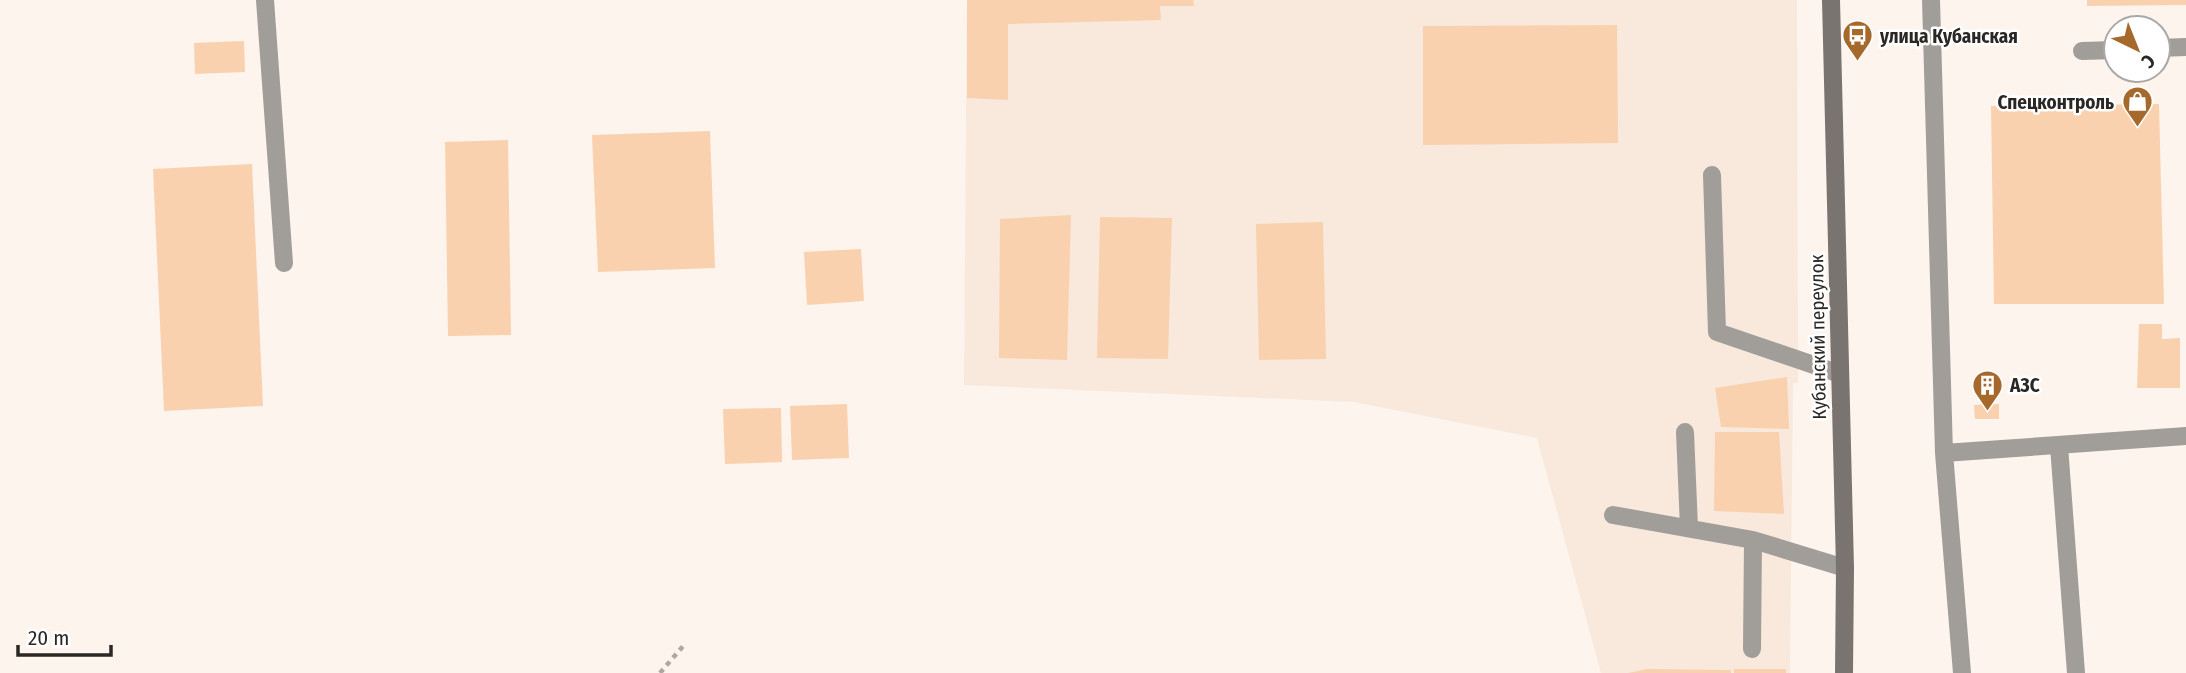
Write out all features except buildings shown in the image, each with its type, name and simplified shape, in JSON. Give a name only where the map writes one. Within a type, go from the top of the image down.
[{"type":"main road","name":"Кубанский переулок","points":[[1831,0],[1845,568],[1844,673]]},
{"type":"lane","points":[[265,0],[284,263]]},
{"type":"lane","points":[[1931,0],[1944,453],[1962,673]]},
{"type":"lane","points":[[2082,51],[2102,50]]},
{"type":"lane","points":[[1712,175],[1717,332],[1840,374]]},
{"type":"lane","points":[[1685,432],[1689,528]]},
{"type":"lane","points":[[1944,453],[2186,436]]},
{"type":"lane","points":[[2059,446],[2076,673]]},
{"type":"lane","points":[[1613,515],[1753,540],[1845,568]]},
{"type":"lane","points":[[1752,649],[1753,540]]},
{"type":"path","points":[[660,673],[684,645]]},
{"type":"shaded area","points":[[967,0],[1797,0],[1798,383],[1793,383],[1790,673],[1601,673],[1537,438],[1354,402],[964,385]]},
{"type":"place","name":"улица Кубанская","points":[[1857,63]]},
{"type":"place","name":"Спецконтроль","points":[[2137,129]]},
{"type":"place","name":"АЗС","points":[[1987,412]]}]
